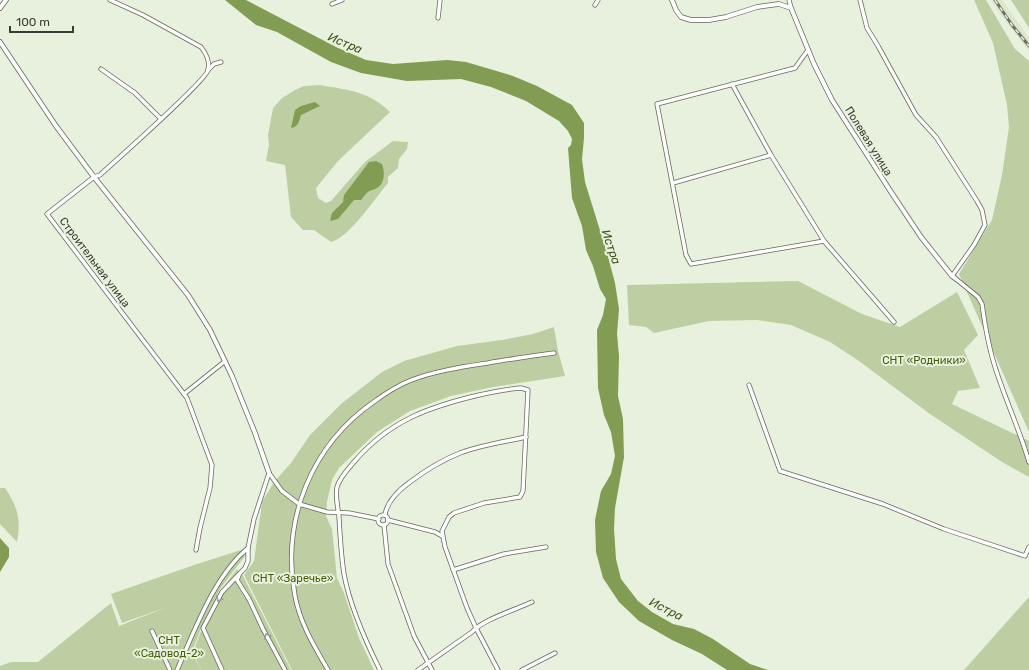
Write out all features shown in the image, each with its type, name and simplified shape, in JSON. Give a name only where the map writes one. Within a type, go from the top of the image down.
[{"type":"street","points":[[0,8],[6,0]]},
{"type":"street","points":[[110,0],[201,46],[206,54],[208,70]]},
{"type":"street","points":[[332,4],[342,0]]},
{"type":"street","points":[[438,18],[440,0]]},
{"type":"street","points":[[595,5],[598,0]]},
{"type":"street","points":[[672,0],[681,17],[691,20],[709,20],[726,17],[757,7],[779,4],[792,8]]},
{"type":"street","name":"Полевая улица","points":[[789,0],[808,50],[832,100],[921,237],[956,279]]},
{"type":"street","points":[[860,0],[867,28],[916,115],[936,137],[982,210],[985,225],[974,245],[952,276]]},
{"type":"street","points":[[0,42],[56,126],[94,177],[188,295],[210,330],[232,376],[269,473],[282,491],[299,504],[327,512],[339,512],[379,519]]},
{"type":"street","points":[[808,50],[795,68],[657,104],[686,255],[691,264],[824,240]]},
{"type":"street","points":[[94,177],[100,175],[161,119],[214,64],[221,62]]},
{"type":"street","points":[[101,69],[135,93],[161,119]]},
{"type":"street","points":[[732,84],[771,154],[824,240],[894,322]]},
{"type":"street","points":[[673,182],[771,154]]},
{"type":"street","name":"Строительная улица","points":[[94,177],[47,214],[184,394]]},
{"type":"street","points":[[956,279],[978,297],[982,304],[996,370],[1014,420],[1024,442],[1029,462]]},
{"type":"street","points":[[328,670],[307,632],[295,597],[292,574],[292,538],[299,504],[310,476],[320,457],[348,422],[366,407],[391,390],[426,375],[461,367],[554,353]]},
{"type":"street","points":[[196,550],[198,534],[210,488],[212,465],[187,398],[184,394],[224,362]]},
{"type":"street","points":[[749,385],[780,471],[883,504],[944,529],[1025,556],[1029,547]]},
{"type":"street","points":[[380,670],[354,611],[344,575],[340,543],[339,512],[337,506],[337,487],[347,470],[364,449],[396,425],[414,414],[456,400],[521,388],[528,390],[523,491],[520,497],[484,503],[454,513],[449,517],[442,531],[442,536],[453,570],[476,628],[498,670]]},
{"type":"street","points":[[379,519],[382,515],[385,515],[388,505],[395,494],[427,469],[461,452],[526,437]]},
{"type":"street","points":[[222,670],[203,628],[222,592],[245,568],[248,561],[248,548],[254,519],[269,473]]},
{"type":"street","points":[[385,515],[388,520],[435,532],[442,536]]},
{"type":"street","points":[[379,519],[380,523],[384,525]]},
{"type":"street","points":[[388,520],[384,525],[388,564],[414,636],[432,670]]},
{"type":"street","points":[[453,570],[504,554],[546,547]]},
{"type":"street","points":[[177,670],[216,586],[241,553],[248,548]]},
{"type":"street","points":[[239,574],[237,580],[248,598],[285,670]]},
{"type":"street","points":[[418,670],[476,628],[503,614],[532,602]]},
{"type":"street","points":[[152,631],[170,670]]},
{"type":"street","points":[[522,670],[555,653]]},
{"type":"shaded area","points":[[225,0],[246,0],[336,47],[366,60],[393,64],[447,60],[466,62],[513,76],[537,86],[572,105],[584,123],[582,159],[585,182],[607,253],[615,283],[619,309],[617,334],[619,356],[618,396],[623,419],[624,457],[615,508],[614,529],[616,559],[621,579],[638,601],[652,612],[673,624],[694,629],[713,639],[750,664],[768,670],[727,670],[702,654],[672,640],[639,621],[619,602],[603,578],[596,552],[595,520],[601,491],[611,474],[615,456],[611,432],[604,415],[598,388],[597,330],[603,315],[606,299],[600,289],[586,250],[582,226],[572,198],[568,148],[571,145],[572,139],[568,131],[559,121],[526,101],[491,87],[461,79],[407,81],[361,73],[331,62],[277,32],[256,25]]},
{"type":"shaded area","points":[[991,0],[1002,0],[1029,38],[1029,51],[1000,14]]},
{"type":"shaded area","points":[[315,102],[320,106],[301,115],[297,125],[291,128],[295,110],[301,106]]},
{"type":"shaded area","points":[[376,161],[382,164],[384,170],[382,184],[376,189],[369,191],[361,200],[354,200],[338,219],[330,221],[332,213],[343,202],[344,195],[369,162]]},
{"type":"shaded area","points":[[0,538],[9,548],[9,557],[0,572]]},
{"type":"green space","points":[[974,0],[986,0],[1015,49],[1029,61],[1029,432],[959,274],[992,220],[1002,175],[1009,127],[1007,105],[993,43]]},
{"type":"green space","points":[[1011,0],[1029,0],[1029,28]]},
{"type":"green space","points":[[320,85],[358,92],[382,105],[390,112],[338,161],[316,188],[318,198],[326,203],[331,201],[365,162],[393,141],[408,142],[407,149],[399,159],[398,168],[388,177],[388,183],[354,226],[338,239],[331,242],[314,230],[303,230],[291,217],[285,165],[266,161],[269,145],[268,135],[273,108],[282,98],[295,90],[304,86]]},
{"type":"green space","name":"СНТ «Родники»","points":[[798,281],[862,314],[900,327],[957,292],[978,335],[964,350],[980,388],[958,391],[952,404],[1029,441],[1029,477],[1002,462],[930,414],[859,361],[830,342],[791,325],[757,320],[709,321],[654,333],[646,327],[629,325],[627,285]]},
{"type":"green space","name":"СНТ «Заречье»","points":[[554,327],[558,351],[565,376],[493,387],[451,396],[410,411],[377,432],[339,468],[332,480],[327,502],[326,516],[332,529],[337,578],[344,593],[359,638],[374,670],[292,670],[244,575],[254,561],[262,502],[274,482],[291,463],[310,435],[341,404],[382,372],[404,361],[457,346],[533,334]]},
{"type":"green space","points":[[0,488],[5,488],[16,508],[19,527],[17,542],[0,524]]},
{"type":"green space","name":"СНТ «Садовод-2»","points":[[241,550],[245,556],[220,589],[202,626],[192,652],[201,670],[0,670],[0,666],[11,662],[38,662],[111,603],[119,626],[167,607],[122,623],[111,594]]},
{"type":"green space","points":[[237,569],[243,576],[291,670],[201,670],[193,652],[203,626],[221,590]]},
{"type":"green space","points":[[1029,597],[1029,670],[964,670]]},
{"type":"railway","points":[[995,0],[1029,46]]},
{"type":"water label","name":"Истра","points":[[345,43]]},
{"type":"water label","name":"Истра","points":[[611,247]]},
{"type":"water label","name":"Истра","points":[[666,609]]}]
